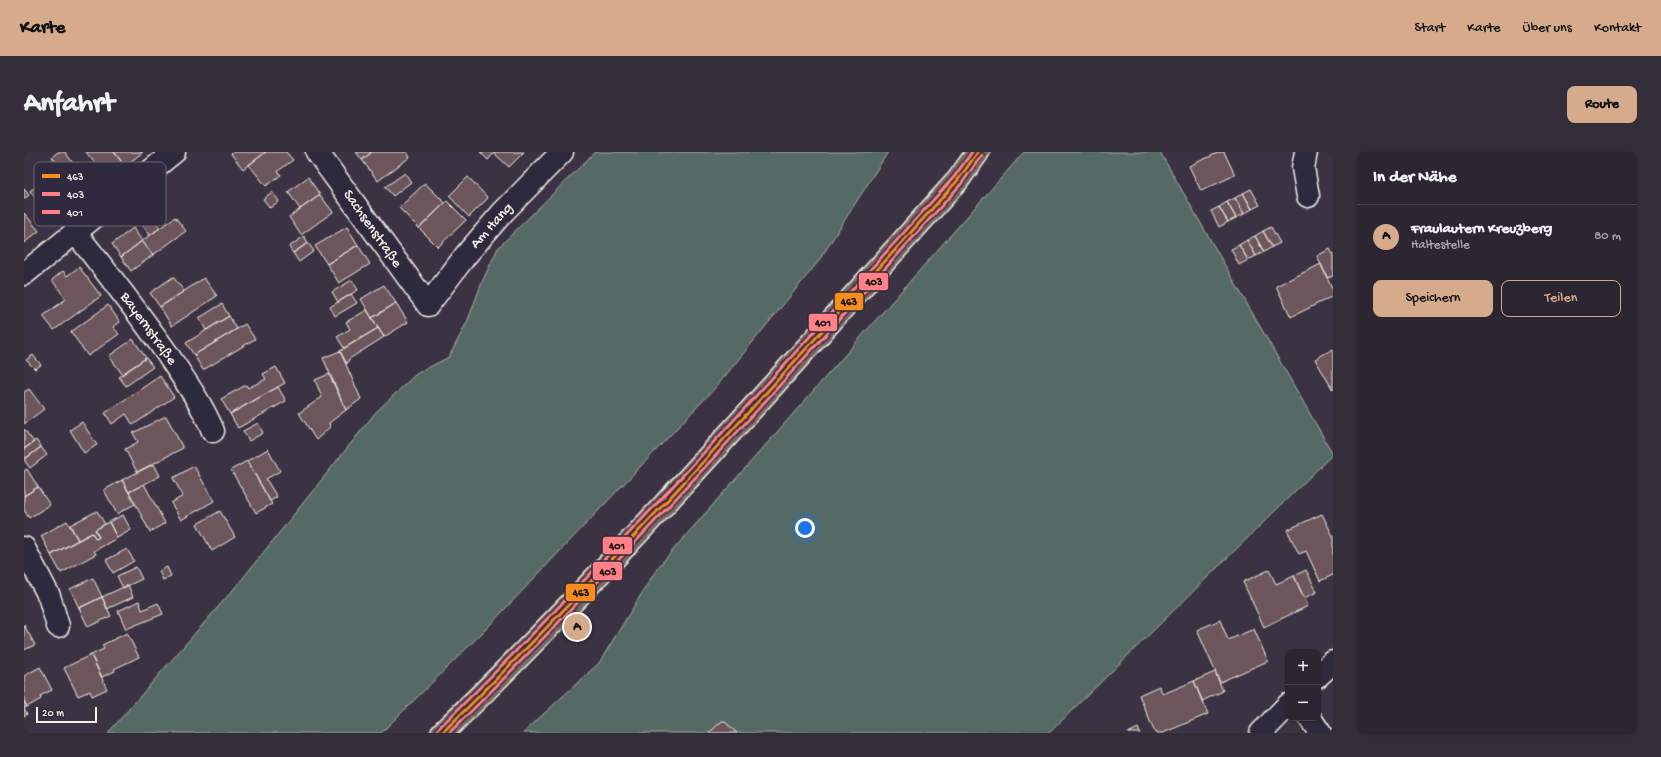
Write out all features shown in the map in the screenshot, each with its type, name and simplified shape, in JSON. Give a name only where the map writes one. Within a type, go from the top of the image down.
[{"type":"main road","points":[[442,733],[486,691],[615,558],[958,180],[978,152]]},
{"type":"street","points":[[162,162],[174,152]]},
{"type":"street","name":"Sachsenstraße","points":[[317,152],[396,263],[428,305]]},
{"type":"street","name":"Am Hang","points":[[428,305],[466,255],[504,212],[562,152]]},
{"type":"street","points":[[1306,152],[1303,168],[1308,196]]},
{"type":"street","points":[[24,274],[82,226]]},
{"type":"street","name":"Bayernstraße","points":[[75,232],[145,322],[192,390],[206,414],[213,431]]},
{"type":"street","points":[[24,548],[49,596],[58,626]]},
{"type":"street","points":[[1321,673],[1333,662]]},
{"type":"street","points":[[1261,733],[1285,708]]},
{"type":"street","points":[[1312,721],[1320,733]]},
{"type":"green space","points":[[595,152],[888,152],[818,262],[716,387],[485,630],[381,733],[108,733],[239,583],[376,412],[416,374],[449,357],[468,320],[482,282],[498,248]]},
{"type":"green space","points":[[1024,152],[1160,152],[1333,454],[1049,733],[523,733],[599,663],[658,567]]},
{"type":"building","points":[[58,152],[65,152],[72,162],[56,162],[52,157]]},
{"type":"building","points":[[86,152],[114,152],[122,162],[94,162]]},
{"type":"building","points":[[114,152],[143,152],[130,162],[122,162]]},
{"type":"building","points":[[234,152],[266,152],[243,169],[231,154]]},
{"type":"building","points":[[266,152],[286,152],[293,160],[278,171],[281,175],[266,186],[249,165]]},
{"type":"building","points":[[356,152],[372,152],[362,160]]},
{"type":"building","points":[[372,152],[407,152],[410,157],[378,181],[362,160]]},
{"type":"building","points":[[480,152],[524,152],[509,167],[494,153],[488,160]]},
{"type":"building","points":[[1220,152],[1224,152],[1235,175],[1201,191],[1189,166]]},
{"type":"building","points":[[405,173],[411,182],[393,196],[385,187]]},
{"type":"building","points":[[308,177],[320,195],[300,209],[288,192]]},
{"type":"building","points":[[468,177],[488,198],[469,217],[449,196]]},
{"type":"building","points":[[425,183],[445,203],[419,228],[399,208]]},
{"type":"building","points":[[34,188],[34,196],[30,191]]},
{"type":"building","points":[[24,189],[29,195],[24,199]]},
{"type":"building","points":[[1251,189],[1260,205],[1252,209],[1243,193]]},
{"type":"building","points":[[272,192],[279,201],[270,208],[263,199]]},
{"type":"building","points":[[1243,193],[1252,209],[1244,214],[1235,198]]},
{"type":"building","points":[[320,195],[333,212],[301,235],[289,217]]},
{"type":"building","points":[[1235,198],[1244,214],[1236,218],[1227,202]]},
{"type":"building","points":[[447,201],[466,220],[438,247],[419,228]]},
{"type":"building","points":[[1227,202],[1236,218],[1228,222],[1219,207]]},
{"type":"building","points":[[1219,207],[1228,222],[1219,227],[1211,211]]},
{"type":"building","points":[[24,213],[39,231],[24,243]]},
{"type":"building","points":[[175,217],[186,231],[153,255],[142,241],[163,226],[166,226],[166,224]]},
{"type":"building","points":[[143,226],[159,226],[160,228],[150,235]]},
{"type":"building","points":[[347,227],[358,245],[327,264],[315,246]]},
{"type":"building","points":[[1271,227],[1280,243],[1272,247],[1263,231]]},
{"type":"building","points":[[133,228],[142,241],[121,257],[112,244]]},
{"type":"building","points":[[1263,231],[1272,247],[1264,252],[1255,236]]},
{"type":"building","points":[[304,236],[308,243],[293,253],[289,247]]},
{"type":"building","points":[[1255,236],[1264,252],[1256,256],[1247,240]]},
{"type":"building","points":[[1247,240],[1256,256],[1248,260],[1239,245]]},
{"type":"building","points":[[142,241],[153,255],[131,271],[121,257]]},
{"type":"building","points":[[308,243],[314,251],[299,262],[293,253]]},
{"type":"building","points":[[358,245],[370,264],[339,283],[327,264]]},
{"type":"building","points":[[1239,245],[1248,260],[1239,265],[1231,249]]},
{"type":"building","points":[[1330,249],[1333,255],[1333,276],[1327,278],[1317,256]]},
{"type":"building","points":[[1321,264],[1333,290],[1333,296],[1291,317],[1276,286]]},
{"type":"building","points":[[79,267],[101,296],[54,330],[43,316],[66,299],[52,280],[63,271],[67,276]]},
{"type":"building","points":[[173,277],[184,291],[160,307],[150,293]]},
{"type":"building","points":[[204,278],[217,296],[172,326],[160,307]]},
{"type":"building","points":[[352,280],[358,290],[338,302],[332,292]]},
{"type":"building","points":[[384,285],[396,303],[372,318],[361,299]]},
{"type":"building","points":[[351,294],[357,303],[335,316],[330,307]]},
{"type":"building","points":[[396,303],[408,322],[384,337],[372,318]]},
{"type":"building","points":[[222,304],[229,316],[206,330],[199,318]]},
{"type":"building","points":[[108,305],[120,322],[113,327],[119,334],[88,356],[71,332]]},
{"type":"building","points":[[367,310],[378,328],[344,348],[337,337],[350,329],[346,322]]},
{"type":"building","points":[[229,316],[237,329],[194,355],[186,343]]},
{"type":"building","points":[[245,324],[255,339],[203,370],[194,355]]},
{"type":"building","points":[[378,328],[384,337],[349,359],[347,364],[340,351]]},
{"type":"building","points":[[133,339],[146,358],[122,374],[109,356]]},
{"type":"building","points":[[1333,349],[1333,390],[1315,359]]},
{"type":"building","points":[[340,351],[361,399],[346,410],[323,358]]},
{"type":"building","points":[[33,355],[41,365],[35,369],[26,360]]},
{"type":"building","points":[[146,358],[153,367],[126,386],[119,377]]},
{"type":"building","points":[[276,367],[285,383],[230,414],[221,399],[246,385],[248,388],[266,379],[263,374]]},
{"type":"building","points":[[329,374],[346,410],[329,423],[330,427],[316,440],[299,413],[322,397],[315,380]]},
{"type":"building","points":[[160,376],[174,397],[133,425],[126,414],[112,424],[105,413]]},
{"type":"building","points":[[278,387],[286,401],[238,428],[230,414]]},
{"type":"building","points":[[29,389],[44,409],[24,424],[24,392]]},
{"type":"building","points":[[166,416],[183,448],[137,472],[125,449],[138,442],[133,433]]},
{"type":"building","points":[[82,422],[97,445],[84,453],[70,430]]},
{"type":"building","points":[[258,423],[263,433],[249,441],[243,431]]},
{"type":"building","points":[[24,429],[34,442],[24,449]]},
{"type":"building","points":[[36,440],[41,447],[26,458],[24,455],[24,449]]},
{"type":"building","points":[[41,447],[47,455],[30,468],[24,460]]},
{"type":"building","points":[[268,449],[280,471],[266,479],[277,497],[270,501],[247,461]]},
{"type":"building","points":[[247,461],[272,504],[256,513],[231,470]]},
{"type":"building","points":[[154,464],[160,476],[129,492],[122,480]]},
{"type":"building","points":[[194,466],[214,501],[181,520],[171,503],[183,496],[173,478]]},
{"type":"building","points":[[27,469],[38,487],[24,496],[24,471]]},
{"type":"building","points":[[122,480],[135,504],[117,514],[104,490]]},
{"type":"building","points":[[144,484],[165,523],[150,532],[129,492]]},
{"type":"building","points":[[38,487],[50,505],[29,518],[24,510],[24,496]]},
{"type":"building","points":[[97,511],[105,524],[95,530],[99,537],[96,539],[92,533],[78,540],[70,525]]},
{"type":"building","points":[[220,511],[235,537],[212,551],[197,524]]},
{"type":"building","points":[[1322,514],[1333,536],[1333,575],[1320,581],[1306,551],[1299,554],[1287,530]]},
{"type":"building","points":[[123,515],[131,530],[117,538],[109,522]]},
{"type":"building","points":[[67,521],[78,540],[51,555],[41,536]]},
{"type":"building","points":[[109,522],[117,538],[94,551],[96,554],[61,573],[51,555],[92,533],[96,539],[99,537],[95,530]]},
{"type":"building","points":[[127,549],[134,561],[113,573],[106,560]]},
{"type":"building","points":[[136,567],[142,579],[123,588],[117,576]]},
{"type":"building","points":[[167,567],[171,576],[163,580],[159,571]]},
{"type":"building","points":[[1269,570],[1276,584],[1294,576],[1308,606],[1264,627],[1243,582]]},
{"type":"building","points":[[1306,570],[1317,592],[1304,598],[1294,576]]},
{"type":"building","points":[[93,578],[102,597],[79,608],[70,589]]},
{"type":"building","points":[[128,585],[133,597],[107,609],[102,597]]},
{"type":"building","points":[[102,597],[111,616],[88,627],[79,608]]},
{"type":"building","points":[[139,601],[142,610],[158,603],[163,614],[126,629],[118,611]]},
{"type":"building","points":[[1220,620],[1228,640],[1254,629],[1268,661],[1220,682],[1197,630]]},
{"type":"building","points":[[24,625],[35,645],[24,650]]},
{"type":"building","points":[[127,633],[139,657],[114,669],[115,671],[102,677],[91,655],[104,649],[102,645]]},
{"type":"building","points":[[91,655],[107,689],[92,696],[90,691],[78,696],[64,668]]},
{"type":"building","points":[[40,667],[52,690],[40,696],[41,699],[27,707],[24,701],[24,676]]},
{"type":"building","points":[[1215,672],[1223,691],[1202,701],[1194,681]]},
{"type":"building","points":[[1194,681],[1208,714],[1163,733],[1155,733],[1139,695],[1159,686],[1163,694]]},
{"type":"building","points":[[24,701],[27,707],[24,708]]},
{"type":"building","points":[[24,708],[27,714],[24,716]]},
{"type":"building","points":[[722,721],[724,721],[737,733],[709,733]]},
{"type":"building","points":[[1138,728],[1140,733],[1128,733]]},
{"type":"transit line","name":"401","points":[[438,729],[571,594],[700,457],[954,177],[972,152]]},
{"type":"transit line","name":"463","points":[[442,733],[575,598],[704,461],[958,180],[978,152]]},
{"type":"transit line","name":"403","points":[[449,733],[516,667],[710,462],[962,183],[982,155]]},
{"type":"place","name":"Fraulautern Kreuzberg","points":[[577,627]]}]
